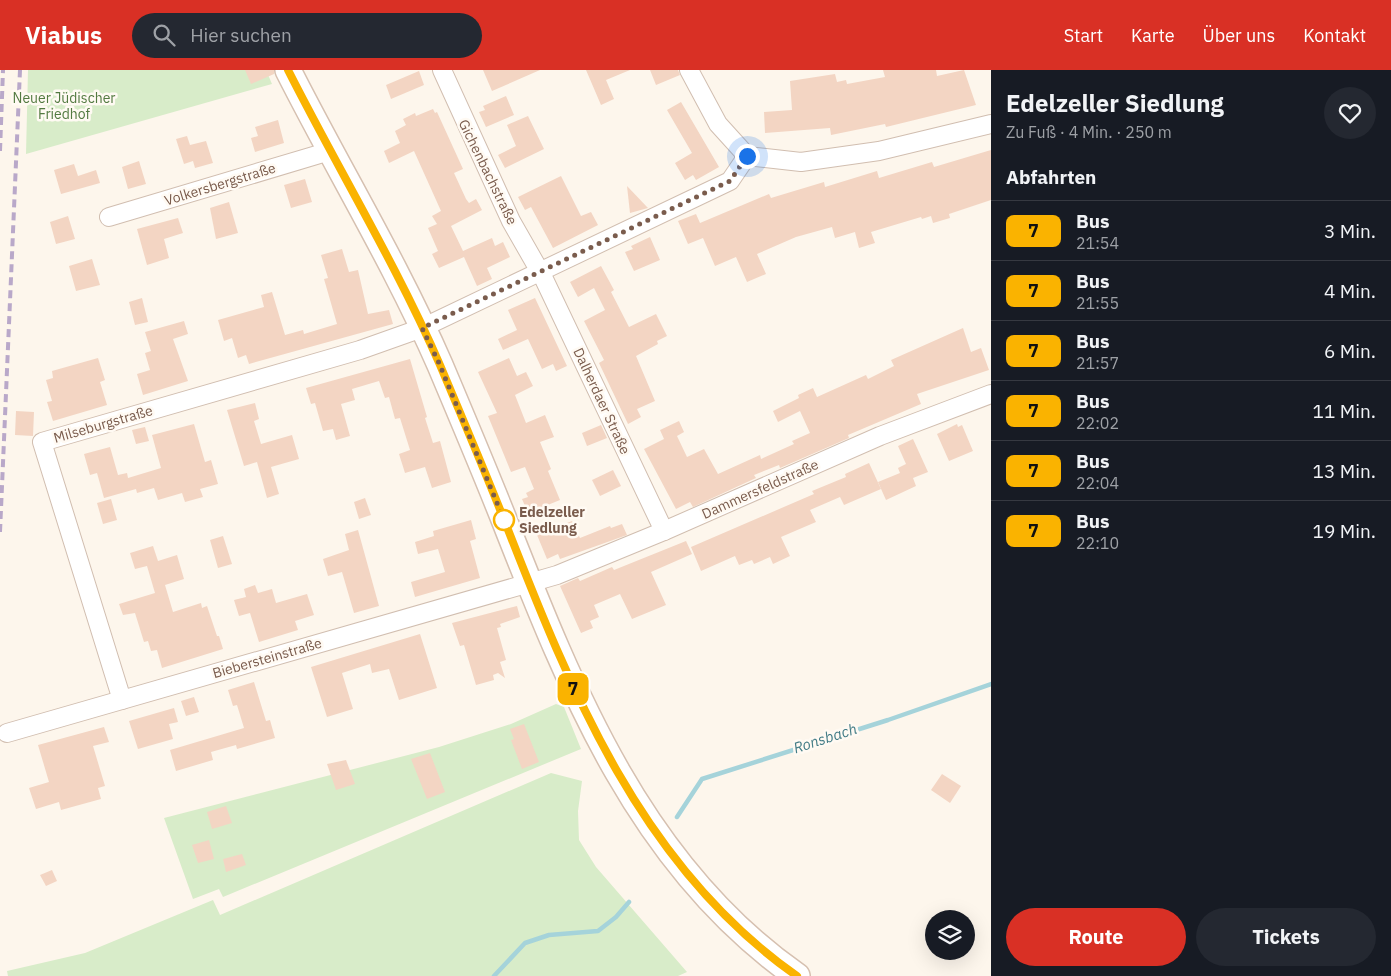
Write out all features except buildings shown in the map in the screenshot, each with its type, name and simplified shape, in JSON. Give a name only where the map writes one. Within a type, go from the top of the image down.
[{"type":"main road","points":[[288,70],[396,272],[443,372],[528,582],[578,698],[627,790],[683,869],[734,924],[797,976]]},
{"type":"street","name":"Gichenbachstraße","points":[[442,70],[511,221],[540,272]]},
{"type":"street","points":[[689,70],[718,124],[747,156],[801,162],[879,151],[991,124]]},
{"type":"street","name":"Volkersbergstraße","points":[[109,217],[330,151]]},
{"type":"street","points":[[422,328],[730,181],[747,156]]},
{"type":"street","name":"Dalherdaer Straße","points":[[540,272],[664,531]]},
{"type":"street","name":"Milseburgstraße","points":[[122,700],[42,442],[360,350],[422,328]]},
{"type":"street","name":"Dammersfeldstraße","points":[[528,582],[556,575],[664,531],[880,436],[991,394]]},
{"type":"street","name":"Biebersteinstraße","points":[[7,733],[528,582]]},
{"type":"green space","name":"Neuer Jüdischer Friedhof","points":[[28,70],[266,70],[272,84],[26,154]]},
{"type":"green space","points":[[556,704],[564,707],[581,749],[223,897],[219,889],[193,899],[164,818],[439,747],[511,724]]},
{"type":"green space","points":[[551,773],[582,781],[578,811],[579,840],[596,867],[687,972],[678,976],[8,976],[7,971],[85,953],[213,900],[220,915]]},
{"type":"waterway","name":"Ronsbach","points":[[677,817],[702,779],[888,720],[991,684]]},
{"type":"waterway","name":"Ronsbach","points":[[494,976],[525,943],[549,935],[598,931],[616,917],[629,902]]},
{"type":"railway","points":[[0,151],[3,70]]},
{"type":"railway","points":[[0,532],[20,70]]},
{"type":"bus line","name":"7","points":[[288,70],[396,272],[439,363],[568,678],[600,743],[653,830],[683,869],[734,924],[797,976]]},
{"type":"place","name":"Edelzeller Siedlung","points":[[504,520]]},
{"type":"route","points":[[504,520],[439,363],[422,328],[730,181],[747,156]]}]
